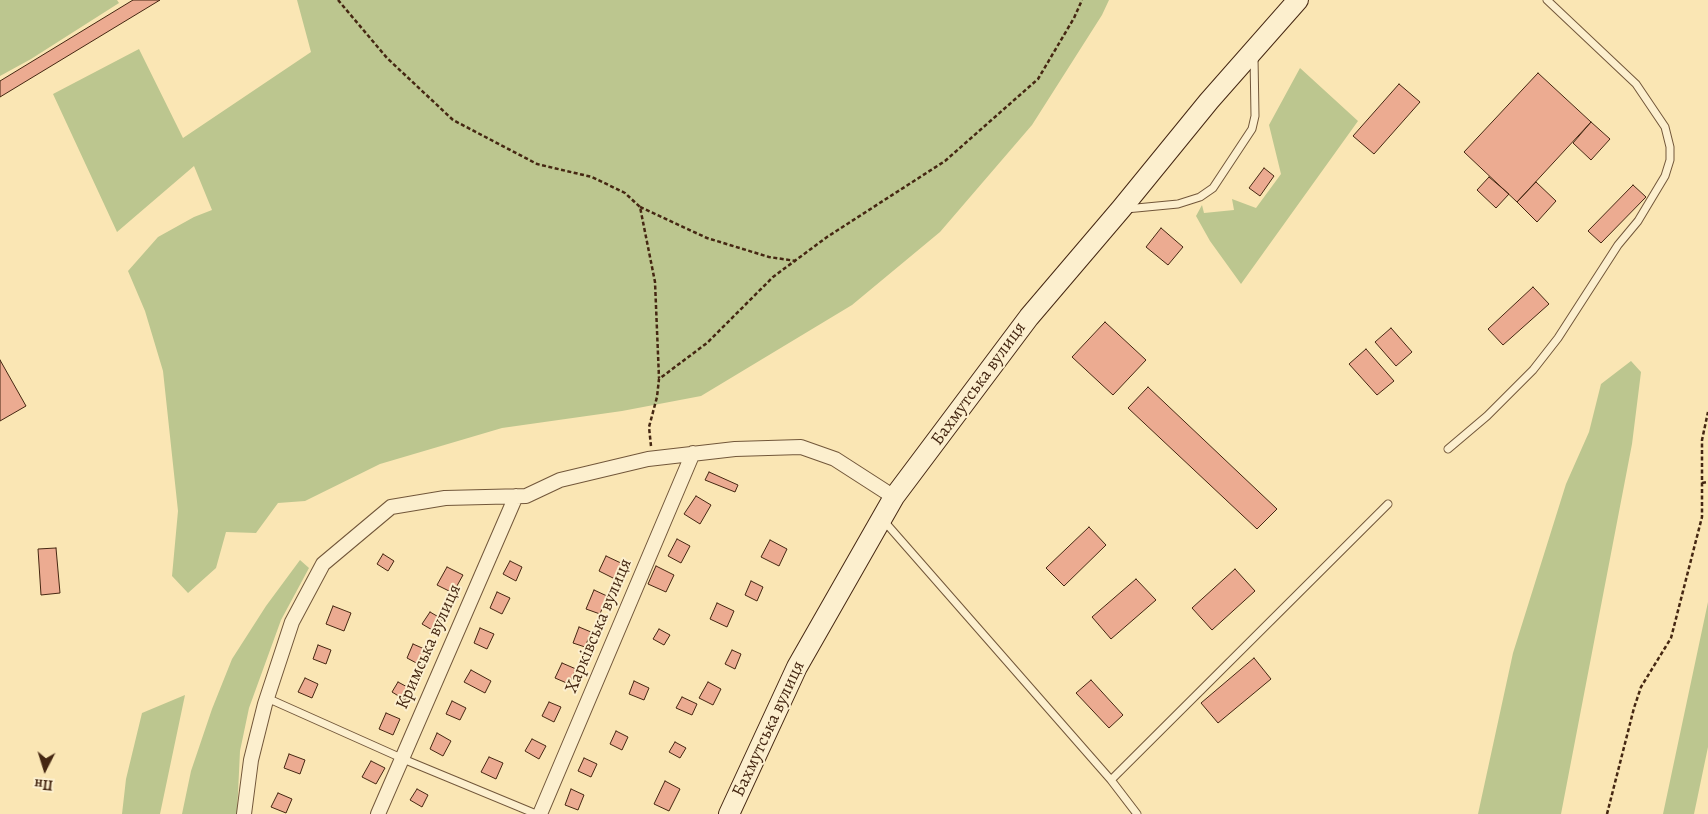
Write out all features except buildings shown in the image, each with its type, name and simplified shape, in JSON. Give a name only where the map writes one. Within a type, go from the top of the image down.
[{"type":"main road","name":"Бахмутська вулиця","points":[[729,814],[797,667],[894,497],[1028,317],[1121,209],[1209,101],[1298,0]]},
{"type":"street","points":[[244,814],[250,760],[267,698],[292,622],[323,564],[391,507],[445,498],[526,496],[560,480],[654,458],[735,449],[801,447],[835,459],[894,497]]},
{"type":"street","name":"Харківська вулиця","points":[[540,814],[693,454]]},
{"type":"street","name":"Кримська вулиця","points":[[378,814],[516,496]]},
{"type":"lane","points":[[1448,450],[1487,416],[1533,370],[1558,338],[1618,245],[1638,221],[1665,176],[1670,160],[1670,147],[1665,127],[1636,84],[1547,0]]},
{"type":"lane","points":[[1121,209],[1178,204],[1200,197],[1213,188],[1252,129],[1255,116],[1254,50]]},
{"type":"lane","points":[[1111,780],[1388,504]]},
{"type":"lane","points":[[882,518],[1111,780],[1137,814]]},
{"type":"lane","points":[[267,698],[401,758],[536,814]]},
{"type":"path","points":[[338,0],[387,58],[453,120],[537,164],[592,177],[626,193],[640,207],[707,238],[769,257],[796,260]]},
{"type":"path","points":[[659,379],[707,344],[773,277],[827,237],[945,161],[1038,79],[1074,18],[1082,0]]},
{"type":"path","points":[[640,207],[655,282],[659,379],[657,397],[649,427],[654,458]]},
{"type":"path","points":[[1607,814],[1641,687],[1671,638],[1702,517],[1702,440],[1708,412]]},
{"type":"path","points":[[1702,483],[1708,482]]},
{"type":"green space","points":[[0,0],[117,0],[119,3],[31,59],[0,76]]},
{"type":"green space","points":[[297,0],[1109,0],[1102,15],[1032,125],[940,232],[852,305],[701,396],[622,411],[502,428],[380,464],[305,501],[278,503],[256,533],[226,532],[216,568],[188,593],[172,576],[178,511],[163,371],[145,311],[128,271],[158,237],[194,217],[212,210],[194,166],[117,232],[53,94],[139,49],[183,138],[311,52]]},
{"type":"green space","points":[[1300,68],[1358,121],[1241,284],[1210,241],[1196,216],[1202,205],[1204,213],[1234,210],[1232,199],[1256,208],[1281,174],[1269,125]]},
{"type":"green space","points":[[1631,361],[1641,372],[1632,444],[1561,814],[1478,814],[1513,653],[1566,484],[1589,432],[1601,384]]},
{"type":"green space","points":[[300,560],[309,568],[281,620],[249,708],[240,751],[237,814],[182,814],[191,771],[212,709],[232,659],[266,606]]},
{"type":"green space","points":[[1708,602],[1708,747],[1694,814],[1663,814]]},
{"type":"green space","points":[[185,695],[160,814],[122,814],[126,779],[142,713]]}]
